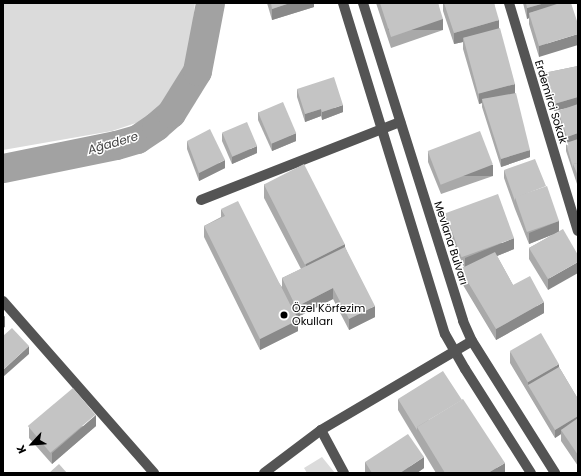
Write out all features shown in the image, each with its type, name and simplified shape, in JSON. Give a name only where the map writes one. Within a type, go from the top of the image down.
[{"type":"street","points":[[343,3],[438,313],[454,351],[531,473]]},
{"type":"street","name":"Mevlana Bulvarı","points":[[363,3],[463,321],[472,341],[555,473]]},
{"type":"street","name":"Erdemirci Sokak","points":[[509,3],[578,231]]},
{"type":"street","points":[[200,200],[400,122]]},
{"type":"street","points":[[3,301],[154,473]]},
{"type":"street","points":[[264,473],[321,430],[472,341]]},
{"type":"street","points":[[321,430],[344,473]]},
{"type":"shaded area","points":[[3,3],[195,3],[190,53],[172,93],[148,119],[112,131],[3,150]]},
{"type":"shaded area","points":[[322,457],[335,473],[307,473],[304,468]]},
{"type":"building","points":[[271,3],[290,3],[272,9]]},
{"type":"building","points":[[380,3],[438,3],[443,19],[391,37]]},
{"type":"building","points":[[444,3],[494,3],[499,20],[454,33]]},
{"type":"building","points":[[526,3],[545,3],[527,8]]},
{"type":"building","points":[[560,3],[571,3],[578,24],[578,34],[539,46],[529,13]]},
{"type":"building","points":[[500,28],[515,84],[478,94],[463,38]]},
{"type":"building","points":[[578,66],[578,97],[554,104],[544,73]]},
{"type":"building","points":[[334,77],[343,105],[322,112],[321,109],[305,114],[297,89]]},
{"type":"building","points":[[516,93],[530,150],[501,159],[482,99]]},
{"type":"building","points":[[283,102],[296,133],[271,144],[258,113]]},
{"type":"building","points":[[578,104],[578,133],[567,137],[558,111]]},
{"type":"building","points":[[247,122],[257,146],[232,156],[222,133]]},
{"type":"building","points":[[210,129],[225,160],[199,173],[187,141]]},
{"type":"building","points":[[480,131],[493,165],[441,185],[428,151]]},
{"type":"building","points":[[578,139],[578,163],[573,164],[573,168],[566,143]]},
{"type":"building","points":[[535,159],[546,186],[515,198],[515,201],[504,170]]},
{"type":"building","points":[[578,163],[578,176],[573,164]]},
{"type":"building","points":[[304,164],[345,244],[305,265],[264,184]]},
{"type":"building","points":[[547,186],[559,221],[527,232],[515,197]]},
{"type":"building","points":[[498,194],[514,238],[461,257],[445,213]]},
{"type":"building","points":[[238,201],[298,320],[260,339],[204,226],[225,216],[221,209]]},
{"type":"building","points":[[563,229],[578,255],[578,262],[548,279],[529,248]]},
{"type":"building","points":[[345,247],[375,306],[349,319],[333,288],[296,307],[282,278]]},
{"type":"building","points":[[495,252],[513,285],[530,276],[544,302],[496,329],[460,269]]},
{"type":"building","points":[[12,328],[29,346],[3,370],[3,336]]},
{"type":"building","points":[[541,333],[559,364],[528,382],[510,351]]},
{"type":"building","points":[[559,367],[578,399],[578,416],[555,430],[528,385]]},
{"type":"building","points":[[443,371],[462,400],[417,427],[417,430],[398,399]]},
{"type":"building","points":[[73,388],[95,415],[50,453],[28,426]]},
{"type":"building","points":[[463,399],[505,463],[488,473],[445,473],[417,427]]},
{"type":"building","points":[[578,418],[578,455],[561,430]]},
{"type":"building","points":[[408,434],[424,457],[400,473],[372,473],[365,462]]},
{"type":"building","points":[[59,464],[67,473],[49,473]]},
{"type":"waterway","name":"Ağadere","points":[[3,168],[116,145],[137,139],[156,126],[171,113],[197,71],[210,3]]},
{"type":"place","name":"Özel Körfezim Okulları","points":[[284,315]]}]
